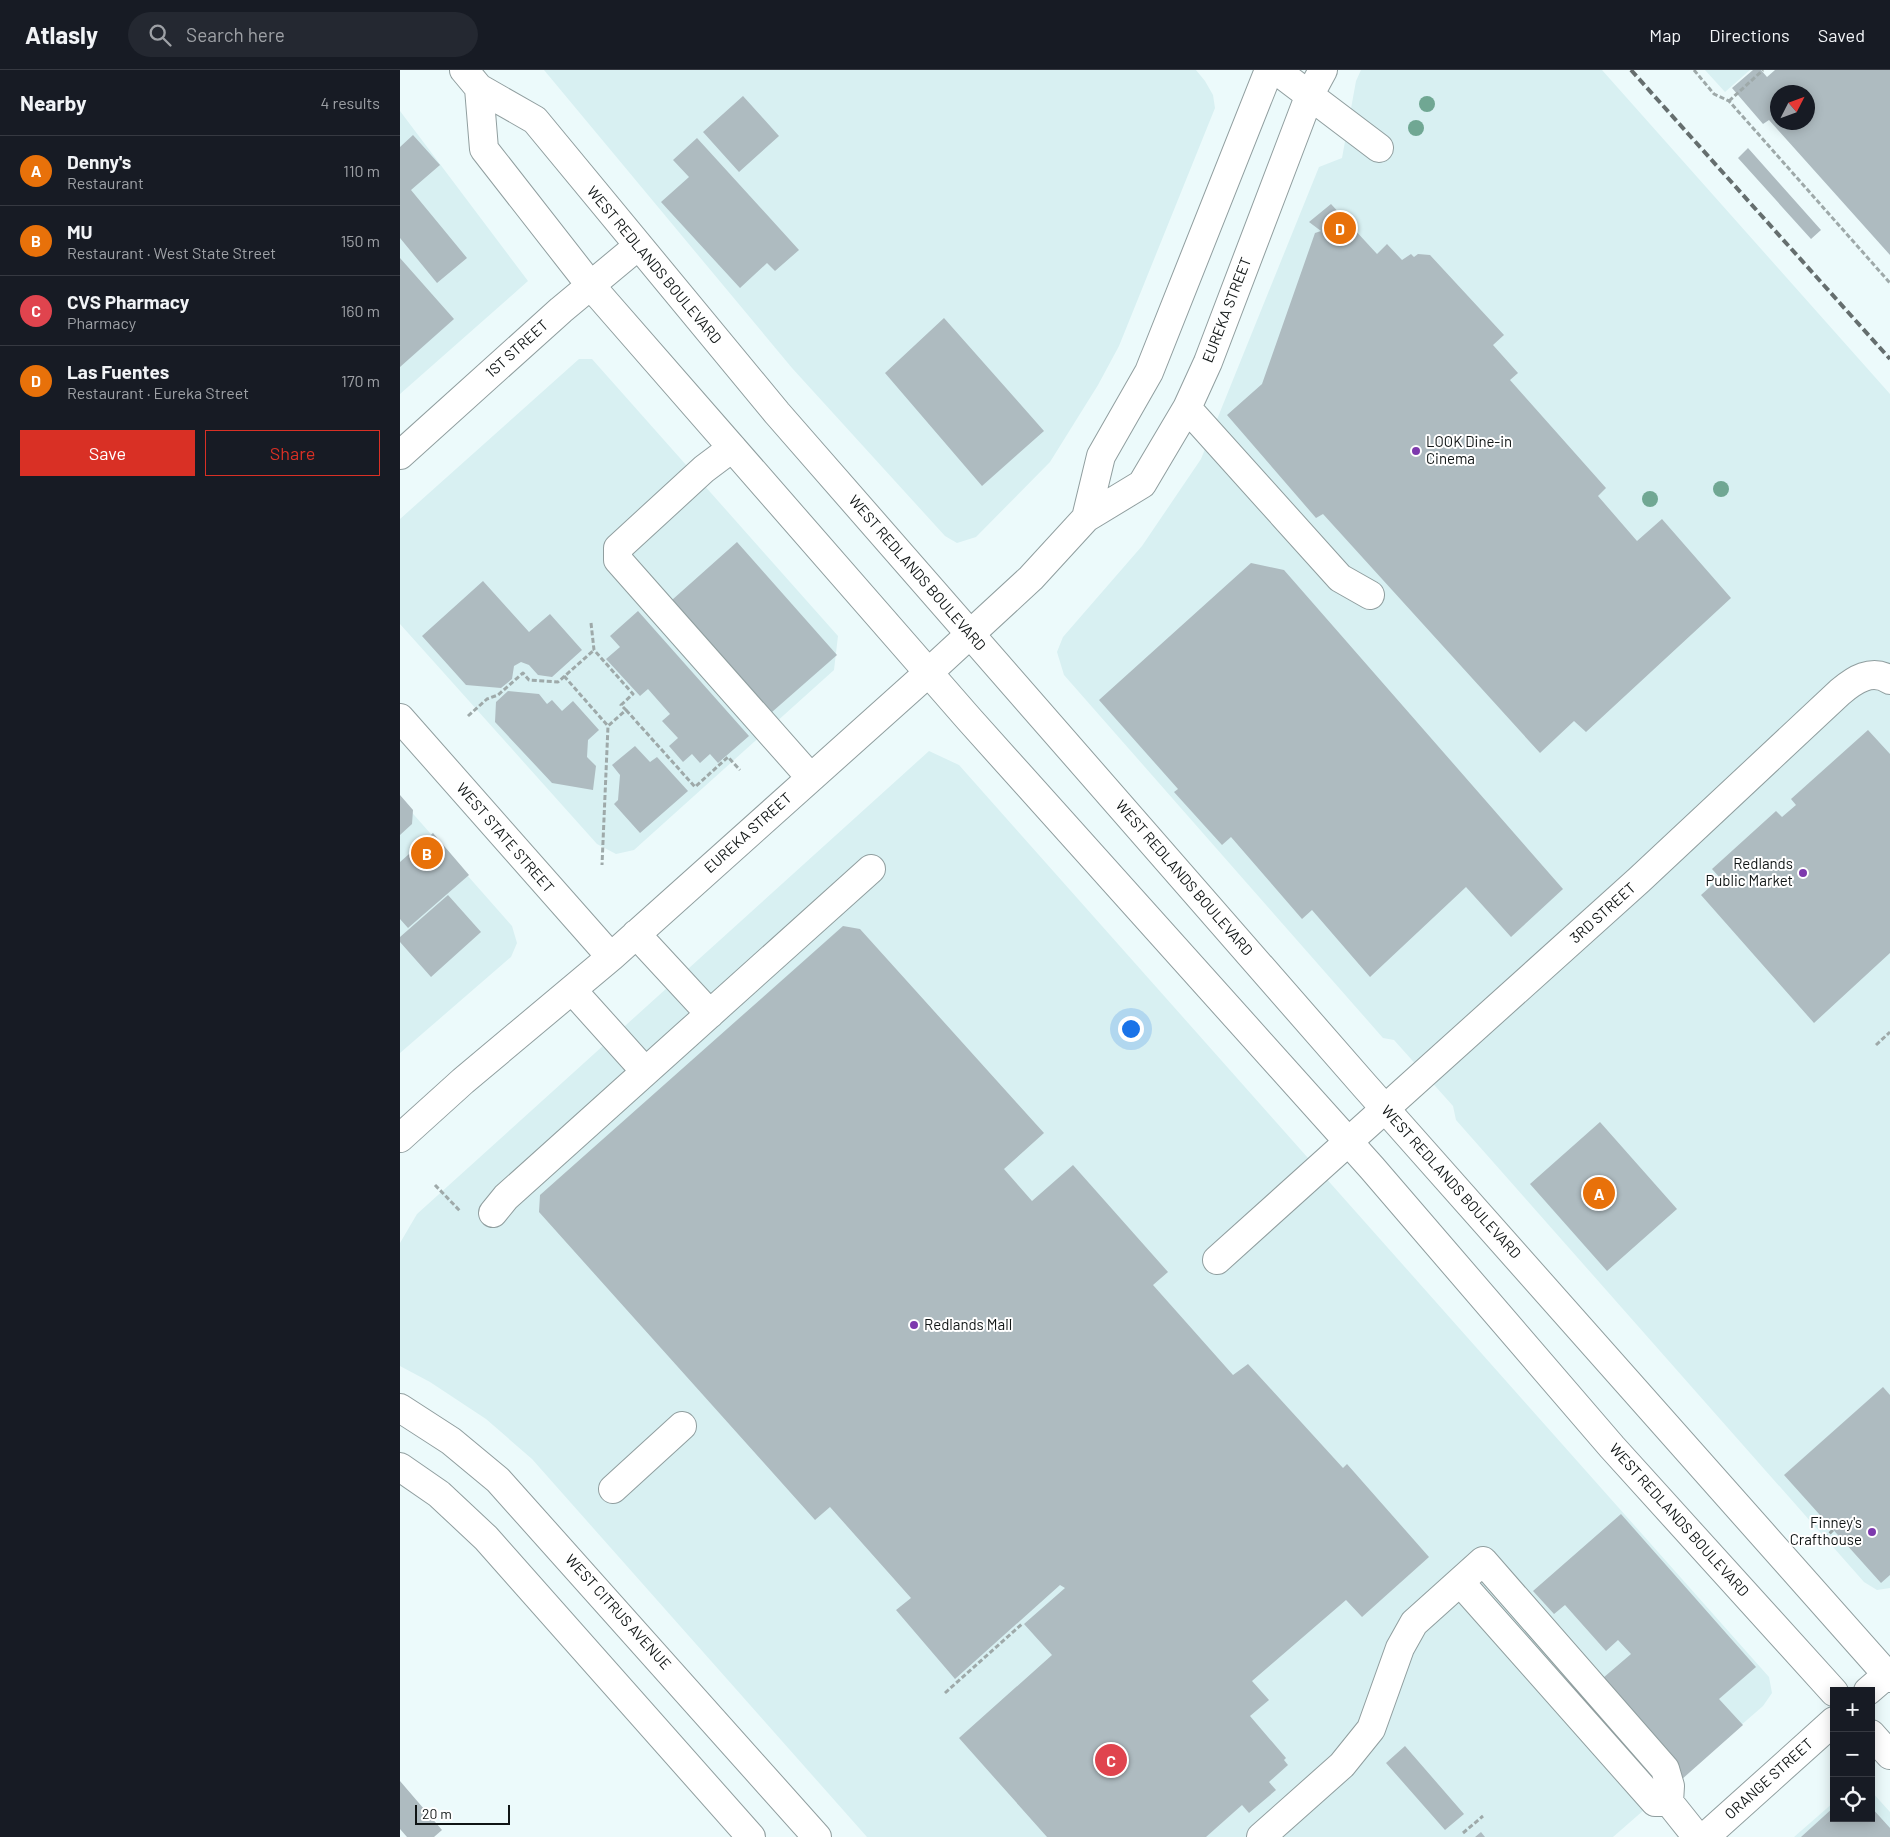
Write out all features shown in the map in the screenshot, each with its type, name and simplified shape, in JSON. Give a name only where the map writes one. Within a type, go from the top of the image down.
[{"type":"main road","name":"EUREKA STREET","points":[[1086,518],[1101,456],[1149,372],[1269,70]]},
{"type":"main road","points":[[1276,70],[1379,148]]},
{"type":"main road","name":"EUREKA STREET","points":[[400,1138],[463,1081],[573,991],[928,673],[1031,578],[1086,518],[1142,484],[1187,408],[1211,353],[1310,94],[1323,70]]},
{"type":"main road","name":"WEST REDLANDS BOULEVARD","points":[[471,79],[535,120],[777,413],[1884,1679]]},
{"type":"main road","name":"WEST REDLANDS BOULEVARD","points":[[471,79],[484,149],[591,286],[928,673],[1348,1143],[1612,1447],[1830,1688]]},
{"type":"main road","name":"1ST STREET","points":[[400,455],[561,310],[638,246]]},
{"type":"main road","points":[[1187,408],[1340,578],[1370,595]]},
{"type":"main road","points":[[732,448],[704,469],[618,548],[618,560],[810,777]]},
{"type":"main road","name":"3RD STREET","points":[[1216,1260],[1639,880],[1855,679],[1876,675],[1890,680]]},
{"type":"main road","name":"WEST STATE STREET","points":[[400,718],[611,957]]},
{"type":"main road","points":[[493,1213],[506,1196],[644,1070],[710,1014],[871,869]]},
{"type":"main road","points":[[636,934],[710,1014]]},
{"type":"main road","points":[[573,991],[644,1070]]},
{"type":"main road","name":"WEST CITRUS AVENUE","points":[[400,1408],[451,1440],[504,1486],[817,1837]]},
{"type":"main road","points":[[613,1489],[682,1426]]},
{"type":"main road","points":[[400,1467],[439,1494],[486,1538],[751,1837]]},
{"type":"main road","points":[[1261,1837],[1342,1765],[1371,1729],[1400,1648],[1414,1623],[1471,1573],[1665,1769],[1670,1786],[1668,1802],[1698,1837]]},
{"type":"main road","name":"ORANGE STREET","points":[[1705,1837],[1830,1725]]},
{"type":"main road","points":[[1875,1738],[1890,1755]]},
{"type":"path","points":[[1694,70],[1714,94],[1729,100],[1890,283]]},
{"type":"path","points":[[1729,100],[1763,70]]},
{"type":"path","points":[[591,623],[594,650],[634,694],[621,705],[695,787],[728,757],[740,770]]},
{"type":"path","points":[[468,716],[487,699],[498,695],[523,674],[530,680],[558,682],[594,650]]},
{"type":"path","points":[[564,676],[608,726],[602,865]]},
{"type":"path","points":[[608,726],[626,710]]},
{"type":"path","points":[[1876,1044],[1890,1032]]},
{"type":"path","points":[[436,1185],[461,1212]]},
{"type":"path","points":[[1819,1544],[1833,1530]]},
{"type":"path","points":[[945,1693],[1023,1623]]},
{"type":"path","points":[[1463,1832],[1482,1816]]},
{"type":"shaded area","points":[[544,70],[1196,70],[1213,95],[1215,108],[1119,346],[1098,385],[1050,462],[976,537],[957,543],[945,536],[792,368]]},
{"type":"shaded area","points":[[1361,70],[1602,70],[1890,394],[1890,1588],[1877,1590],[1864,1582],[1456,1120],[1453,1106],[1394,1040],[1383,1038],[1064,675],[1057,652],[1063,637],[1142,546],[1201,459],[1319,167],[1342,158],[1356,81]]},
{"type":"shaded area","points":[[1705,70],[1750,70],[1725,92]]},
{"type":"shaded area","points":[[400,111],[528,281],[400,394]]},
{"type":"shaded area","points":[[579,359],[592,359],[838,636],[834,670],[634,850],[616,854],[597,844],[400,624],[400,519]]},
{"type":"shaded area","name":"Redlands Mall","points":[[929,751],[959,765],[1769,1677],[1772,1693],[1763,1706],[1613,1837],[867,1837],[532,1459],[486,1419],[430,1382],[400,1366],[400,1243],[417,1214]]},
{"type":"shaded area","points":[[400,799],[512,926],[517,943],[511,957],[400,1053]]},
{"type":"shaded area","points":[[1875,1795],[1890,1812],[1890,1837],[1794,1837],[1830,1806],[1830,1822],[1875,1822]]},
{"type":"building","points":[[1753,70],[1761,70],[1767,77],[1775,70],[1890,70],[1890,255],[1778,130],[1815,130],[1815,85],[1770,85],[1770,121],[1763,124],[1732,88]]},
{"type":"building","points":[[743,96],[779,136],[739,172],[703,132]]},
{"type":"building","points":[[413,135],[440,165],[411,190],[467,258],[437,283],[400,238],[400,147]]},
{"type":"building","points":[[697,138],[799,250],[775,271],[767,263],[740,288],[661,202],[689,177],[673,160]]},
{"type":"building","points":[[1748,148],[1821,230],[1811,239],[1738,158]]},
{"type":"building","name":"LOOK Dine-in Cinema","points":[[1331,204],[1377,254],[1387,244],[1402,260],[1411,254],[1414,257],[1418,254],[1430,255],[1504,335],[1493,345],[1518,373],[1510,380],[1606,488],[1598,496],[1637,541],[1662,519],[1731,598],[1586,732],[1574,721],[1540,753],[1323,514],[1316,518],[1227,415],[1262,384],[1315,233],[1321,231],[1309,222]]},
{"type":"building","points":[[400,258],[454,319],[400,367]]},
{"type":"building","points":[[944,318],[1044,431],[982,486],[885,373]]},
{"type":"building","points":[[737,542],[837,655],[772,712],[672,600]]},
{"type":"building","points":[[1251,563],[1284,570],[1563,889],[1511,937],[1466,887],[1370,977],[1312,910],[1302,919],[1231,837],[1222,845],[1174,792],[1178,789],[1099,700]]},
{"type":"building","points":[[483,581],[529,632],[550,614],[582,650],[552,677],[538,675],[529,665],[521,662],[514,666],[512,679],[501,688],[466,685],[422,636]]},
{"type":"building","points":[[638,611],[749,736],[718,763],[710,754],[700,763],[692,754],[683,762],[669,746],[678,738],[662,721],[670,714],[648,689],[640,696],[606,659],[620,647],[610,636]]},
{"type":"building","points":[[508,691],[539,694],[547,704],[552,700],[562,711],[573,701],[599,730],[588,740],[587,757],[596,766],[593,790],[552,783],[495,722],[496,702]]},
{"type":"building","name":"Redlands Public Market","points":[[1868,730],[1890,754],[1890,953],[1814,1023],[1701,895],[1720,878],[1712,869],[1776,811],[1782,817],[1796,805],[1791,799]]},
{"type":"building","points":[[635,746],[650,762],[657,757],[688,791],[640,833],[614,804],[618,800],[620,775],[612,765]]},
{"type":"building","points":[[400,795],[413,810],[412,824],[400,835]]},
{"type":"building","points":[[433,833],[469,875],[408,928],[400,919],[400,862]]},
{"type":"building","points":[[448,895],[481,932],[431,977],[400,942],[400,937]]},
{"type":"building","name":"Redlands Mall","points":[[843,926],[860,929],[1044,1133],[1004,1169],[1032,1201],[1073,1165],[1168,1272],[1153,1285],[1233,1375],[1248,1364],[1343,1468],[1347,1464],[1429,1557],[1362,1617],[1346,1600],[1252,1681],[1269,1700],[1250,1716],[1286,1758],[1284,1760],[1288,1765],[1269,1782],[1276,1790],[1249,1813],[1242,1805],[1206,1837],[1047,1837],[959,1738],[1052,1655],[1024,1624],[1065,1588],[1060,1585],[955,1679],[896,1610],[911,1598],[830,1507],[815,1520],[539,1212],[540,1195]]},
{"type":"building","points":[[1600,1122],[1677,1209],[1607,1271],[1530,1184]]},
{"type":"building","points":[[1883,1387],[1890,1395],[1890,1575],[1881,1583],[1784,1475]]},
{"type":"building","points":[[1621,1514],[1756,1667],[1719,1699],[1743,1725],[1681,1780],[1596,1684],[1631,1654],[1618,1640],[1606,1651],[1565,1605],[1554,1614],[1533,1591]]},
{"type":"building","points":[[1405,1746],[1464,1814],[1445,1830],[1386,1763]]},
{"type":"building","points":[[400,1781],[442,1830],[434,1837],[407,1837],[400,1829]]},
{"type":"building","points":[[1830,1811],[1830,1822],[1875,1822],[1875,1811],[1890,1828],[1890,1837],[1801,1837]]},
{"type":"building","points":[[1481,1832],[1485,1837],[1475,1837]]},
{"type":"railway","points":[[1631,70],[1890,359]]},
{"type":"place","name":"Las Fuentes","points":[[1340,228]]},
{"type":"place","name":"LOOK Dine-in Cinema","points":[[1416,451]]},
{"type":"place","name":"ḾU","points":[[427,853]]},
{"type":"place","name":"Redlands Public Market","points":[[1803,873]]},
{"type":"place","name":"Denny's","points":[[1599,1193]]},
{"type":"place","name":"Redlands Mall","points":[[914,1325]]},
{"type":"place","name":"Finney's Crafthouse","points":[[1872,1532]]},
{"type":"place","name":"CVS Pharmacy","points":[[1111,1760]]}]
